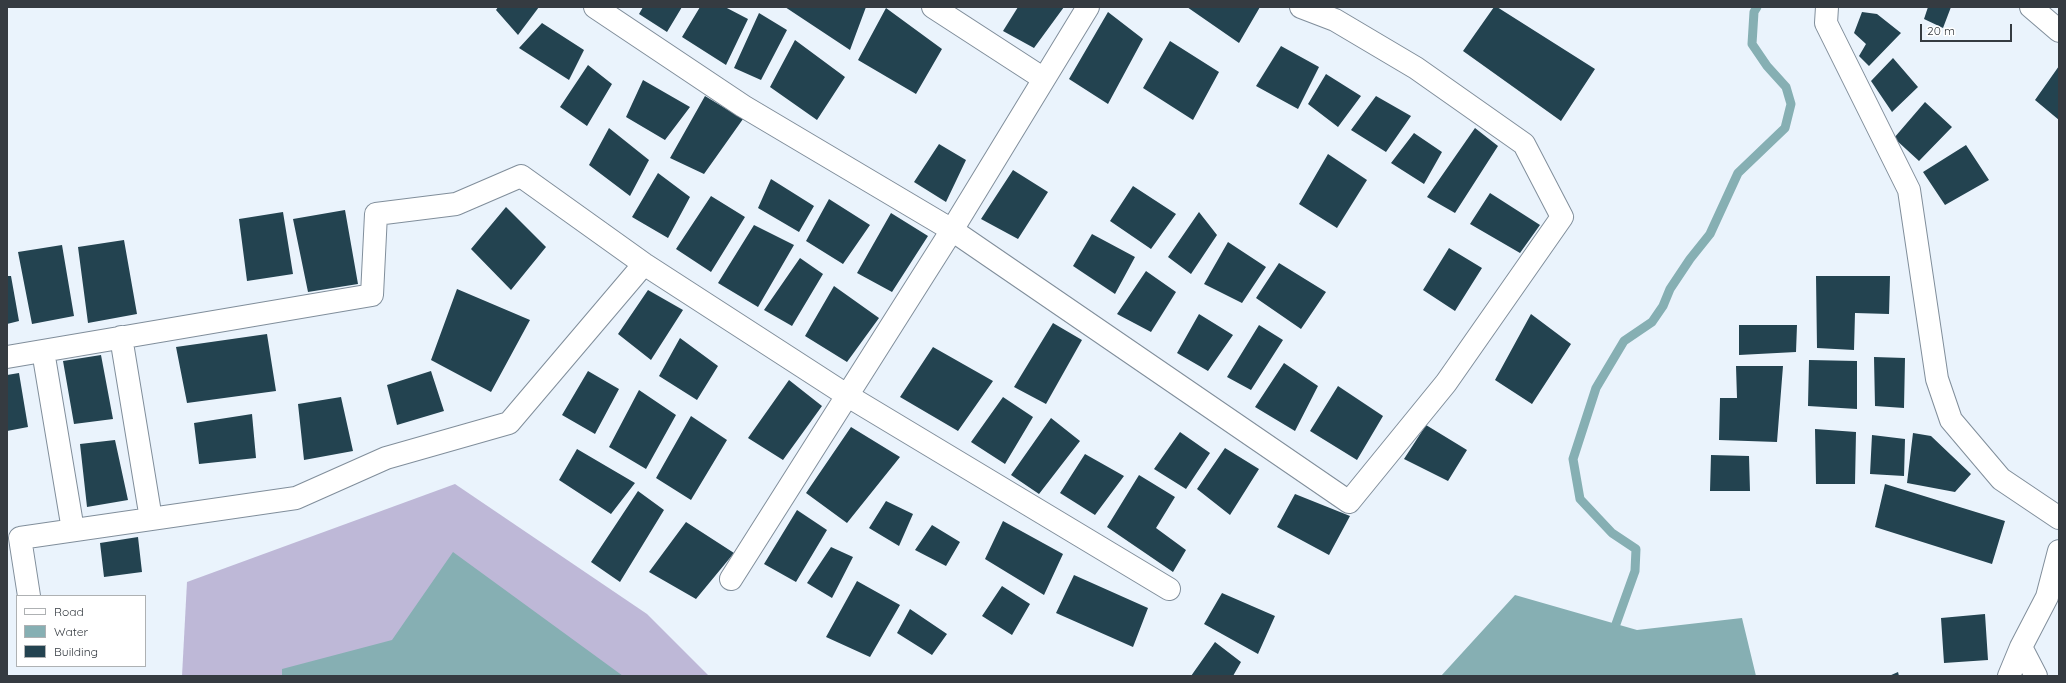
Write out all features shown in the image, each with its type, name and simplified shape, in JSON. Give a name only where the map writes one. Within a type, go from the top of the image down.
[{"type":"street","points":[[595,7],[743,106],[952,230],[1349,502],[1446,383],[1562,217],[1524,144],[1416,68],[1335,20],[1301,7]]},
{"type":"street","points":[[933,7],[1044,79]]},
{"type":"street","points":[[731,579],[952,230],[1088,7]]},
{"type":"street","points":[[1827,7],[1826,23],[1908,190],[1937,379],[1951,420],[2001,478],[2059,518]]},
{"type":"street","points":[[2031,7],[2059,31]]},
{"type":"street","points":[[7,356],[372,295],[376,214],[456,204],[521,176],[644,264],[848,396],[1168,589]]},
{"type":"street","points":[[29,595],[20,538],[296,498],[386,458],[509,423],[644,264]]},
{"type":"street","points":[[121,337],[152,519]]},
{"type":"street","points":[[43,351],[73,530]]},
{"type":"street","points":[[2008,676],[2047,597],[2059,552]]},
{"type":"street","points":[[2017,676],[2021,647]]},
{"type":"street","points":[[2021,647],[2036,676]]},
{"type":"shaded area","points":[[455,484],[647,614],[709,676],[182,676],[187,582]]},
{"type":"water","points":[[453,552],[623,676],[282,676],[282,669],[392,640]]},
{"type":"water","points":[[1515,595],[1637,630],[1742,618],[1756,676],[1441,676]]},
{"type":"building","points":[[498,7],[539,7],[518,35],[496,10]]},
{"type":"building","points":[[643,7],[682,7],[667,32],[639,14]]},
{"type":"building","points":[[700,7],[725,7],[748,19],[726,65],[682,37]]},
{"type":"building","points":[[785,7],[866,7],[850,50]]},
{"type":"building","points":[[1018,7],[1064,7],[1034,48],[1003,31]]},
{"type":"building","points":[[1187,7],[1260,7],[1239,43]]},
{"type":"building","points":[[1494,7],[1497,7],[1595,69],[1561,121],[1463,51]]},
{"type":"building","points":[[1928,7],[1951,7],[1943,28],[1924,19]]},
{"type":"building","points":[[886,8],[942,49],[916,94],[858,60]]},
{"type":"building","points":[[1108,12],[1143,39],[1108,104],[1069,79]]},
{"type":"building","points":[[1862,12],[1877,14],[1901,33],[1869,66],[1859,56],[1866,44],[1854,33]]},
{"type":"building","points":[[759,13],[787,30],[761,80],[734,68]]},
{"type":"building","points":[[542,23],[584,50],[569,80],[519,48]]},
{"type":"building","points":[[795,40],[845,77],[817,120],[770,87]]},
{"type":"building","points":[[1170,41],[1219,72],[1193,120],[1143,88]]},
{"type":"building","points":[[1281,46],[1319,67],[1298,109],[1256,86]]},
{"type":"building","points":[[1893,58],[1918,87],[1892,112],[1871,81]]},
{"type":"building","points":[[588,65],[612,84],[587,126],[560,107]]},
{"type":"building","points":[[2059,66],[2059,120],[2035,100]]},
{"type":"building","points":[[1326,74],[1361,96],[1338,127],[1308,104]]},
{"type":"building","points":[[643,80],[690,107],[665,140],[626,117]]},
{"type":"building","points":[[705,96],[743,119],[704,174],[670,158]]},
{"type":"building","points":[[1376,96],[1411,116],[1386,152],[1351,130]]},
{"type":"building","points":[[1925,102],[1952,127],[1919,161],[1894,138]]},
{"type":"building","points":[[609,128],[649,160],[630,196],[589,165]]},
{"type":"building","points":[[1475,128],[1498,146],[1455,213],[1427,197]]},
{"type":"building","points":[[1414,133],[1442,152],[1424,184],[1391,163]]},
{"type":"building","points":[[939,144],[966,160],[946,202],[914,182]]},
{"type":"building","points":[[1966,145],[1989,180],[1945,205],[1923,172]]},
{"type":"building","points":[[1328,154],[1367,180],[1337,228],[1299,204]]},
{"type":"building","points":[[1013,170],[1048,192],[1018,239],[981,219]]},
{"type":"building","points":[[658,173],[690,197],[668,238],[632,217]]},
{"type":"building","points":[[771,179],[814,206],[799,232],[758,208]]},
{"type":"building","points":[[1133,186],[1176,214],[1151,249],[1110,221]]},
{"type":"building","points":[[1490,193],[1540,225],[1520,253],[1470,224]]},
{"type":"building","points":[[711,196],[745,217],[711,272],[676,249]]},
{"type":"building","points":[[829,199],[870,225],[843,264],[806,241]]},
{"type":"building","points":[[506,207],[546,247],[511,290],[471,249]]},
{"type":"building","points":[[345,210],[358,284],[308,292],[293,219]]},
{"type":"building","points":[[283,212],[293,274],[247,281],[239,219]]},
{"type":"building","points":[[1199,212],[1217,235],[1191,274],[1168,257]]},
{"type":"building","points":[[891,213],[928,236],[892,292],[857,273]]},
{"type":"building","points":[[754,225],[794,245],[758,307],[718,283]]},
{"type":"building","points":[[1092,234],[1135,257],[1115,294],[1073,266]]},
{"type":"building","points":[[124,240],[137,314],[88,323],[78,247]]},
{"type":"building","points":[[1228,242],[1266,267],[1242,303],[1204,284]]},
{"type":"building","points":[[62,245],[74,316],[32,324],[18,252]]},
{"type":"building","points":[[1449,248],[1482,268],[1455,311],[1423,290]]},
{"type":"building","points":[[800,258],[823,274],[792,326],[764,310]]},
{"type":"building","points":[[1279,263],[1326,292],[1301,329],[1256,298]]},
{"type":"building","points":[[1146,271],[1176,292],[1151,332],[1117,314]]},
{"type":"building","points":[[7,276],[11,276],[19,321],[7,324]]},
{"type":"building","points":[[1816,276],[1890,276],[1889,314],[1855,313],[1854,350],[1817,348]]},
{"type":"building","points":[[834,286],[879,318],[847,362],[805,336]]},
{"type":"building","points":[[457,289],[530,320],[491,392],[431,360]]},
{"type":"building","points":[[648,290],[683,310],[651,360],[618,334]]},
{"type":"building","points":[[1199,314],[1233,335],[1208,371],[1177,353]]},
{"type":"building","points":[[1531,314],[1571,344],[1532,404],[1495,380]]},
{"type":"building","points":[[1053,323],[1082,340],[1046,404],[1014,387]]},
{"type":"building","points":[[1259,325],[1283,340],[1251,390],[1227,377]]},
{"type":"building","points":[[1739,325],[1797,325],[1796,352],[1739,355]]},
{"type":"building","points":[[267,334],[276,391],[187,403],[176,347]]},
{"type":"building","points":[[680,338],[718,366],[697,400],[659,376]]},
{"type":"building","points":[[933,347],[993,381],[958,431],[900,397]]},
{"type":"building","points":[[101,355],[113,419],[74,424],[63,361]]},
{"type":"building","points":[[1874,357],[1905,358],[1904,408],[1875,406]]},
{"type":"building","points":[[1809,360],[1857,361],[1857,409],[1808,406]]},
{"type":"building","points":[[1284,363],[1318,386],[1295,431],[1255,407]]},
{"type":"building","points":[[1736,366],[1783,366],[1777,442],[1719,440],[1720,398],[1737,398]]},
{"type":"building","points":[[431,371],[444,411],[397,425],[387,385]]},
{"type":"building","points":[[588,371],[619,389],[595,434],[562,415]]},
{"type":"building","points":[[19,373],[28,427],[7,431],[7,375]]},
{"type":"building","points":[[789,380],[822,406],[783,460],[748,438]]},
{"type":"building","points":[[1338,386],[1383,416],[1357,460],[1310,431]]},
{"type":"building","points":[[639,390],[676,415],[646,469],[609,447]]},
{"type":"building","points":[[341,397],[353,451],[304,460],[298,404]]},
{"type":"building","points":[[1003,397],[1033,417],[1005,464],[971,442]]},
{"type":"building","points":[[252,414],[256,458],[199,464],[194,423]]},
{"type":"building","points":[[691,416],[727,440],[691,500],[656,478]]},
{"type":"building","points":[[1051,418],[1080,441],[1039,494],[1011,475]]},
{"type":"building","points":[[1426,425],[1467,450],[1448,481],[1404,459]]},
{"type":"building","points":[[851,427],[900,457],[847,523],[806,493]]},
{"type":"building","points":[[1815,429],[1856,432],[1855,484],[1816,484]]},
{"type":"building","points":[[1180,432],[1210,453],[1186,489],[1154,469]]},
{"type":"building","points":[[1913,433],[1931,436],[1971,474],[1955,492],[1907,483]]},
{"type":"building","points":[[1872,435],[1905,439],[1904,476],[1870,474]]},
{"type":"building","points":[[115,440],[128,500],[87,507],[80,444]]},
{"type":"building","points":[[1225,448],[1259,469],[1230,515],[1197,489]]},
{"type":"building","points":[[577,449],[635,483],[611,514],[559,480]]},
{"type":"building","points":[[1085,454],[1124,476],[1095,515],[1060,493]]},
{"type":"building","points":[[1711,455],[1749,456],[1750,491],[1710,491]]},
{"type":"building","points":[[1139,475],[1175,497],[1156,528],[1186,550],[1173,572],[1107,527]]},
{"type":"building","points":[[1885,484],[2005,521],[1992,564],[1875,527]]},
{"type":"building","points":[[638,491],[664,510],[620,582],[591,562]]},
{"type":"building","points":[[1295,494],[1350,516],[1329,555],[1277,527]]},
{"type":"building","points":[[886,501],[913,514],[899,546],[869,528]]},
{"type":"building","points":[[797,510],[827,530],[796,582],[764,564]]},
{"type":"building","points":[[1003,521],[1063,554],[1044,595],[985,559]]},
{"type":"building","points":[[686,522],[734,553],[696,599],[649,572]]},
{"type":"building","points":[[932,525],[960,542],[946,566],[915,550]]},
{"type":"building","points":[[138,537],[142,572],[104,577],[100,543]]},
{"type":"building","points":[[831,547],[853,557],[832,598],[807,583]]},
{"type":"building","points":[[1074,575],[1148,608],[1133,647],[1056,613]]},
{"type":"building","points":[[857,581],[900,605],[870,657],[826,637]]},
{"type":"building","points":[[1002,586],[1030,604],[1012,635],[982,616]]},
{"type":"building","points":[[1222,593],[1275,616],[1258,654],[1204,624]]},
{"type":"building","points":[[910,609],[947,634],[932,655],[897,633]]},
{"type":"building","points":[[1985,614],[1988,660],[1944,663],[1941,618]]},
{"type":"building","points":[[1215,642],[1241,662],[1233,676],[1191,676]]},
{"type":"building","points":[[1898,672],[1899,676],[1889,676]]},
{"type":"waterway","points":[[1616,624],[1635,571],[1636,549],[1612,533],[1580,499],[1573,459],[1596,388],[1624,341],[1652,322],[1663,306],[1670,289],[1690,259],[1710,234],[1738,173],[1785,128],[1791,104],[1786,87],[1767,66],[1752,44],[1754,12],[1757,7]]}]
